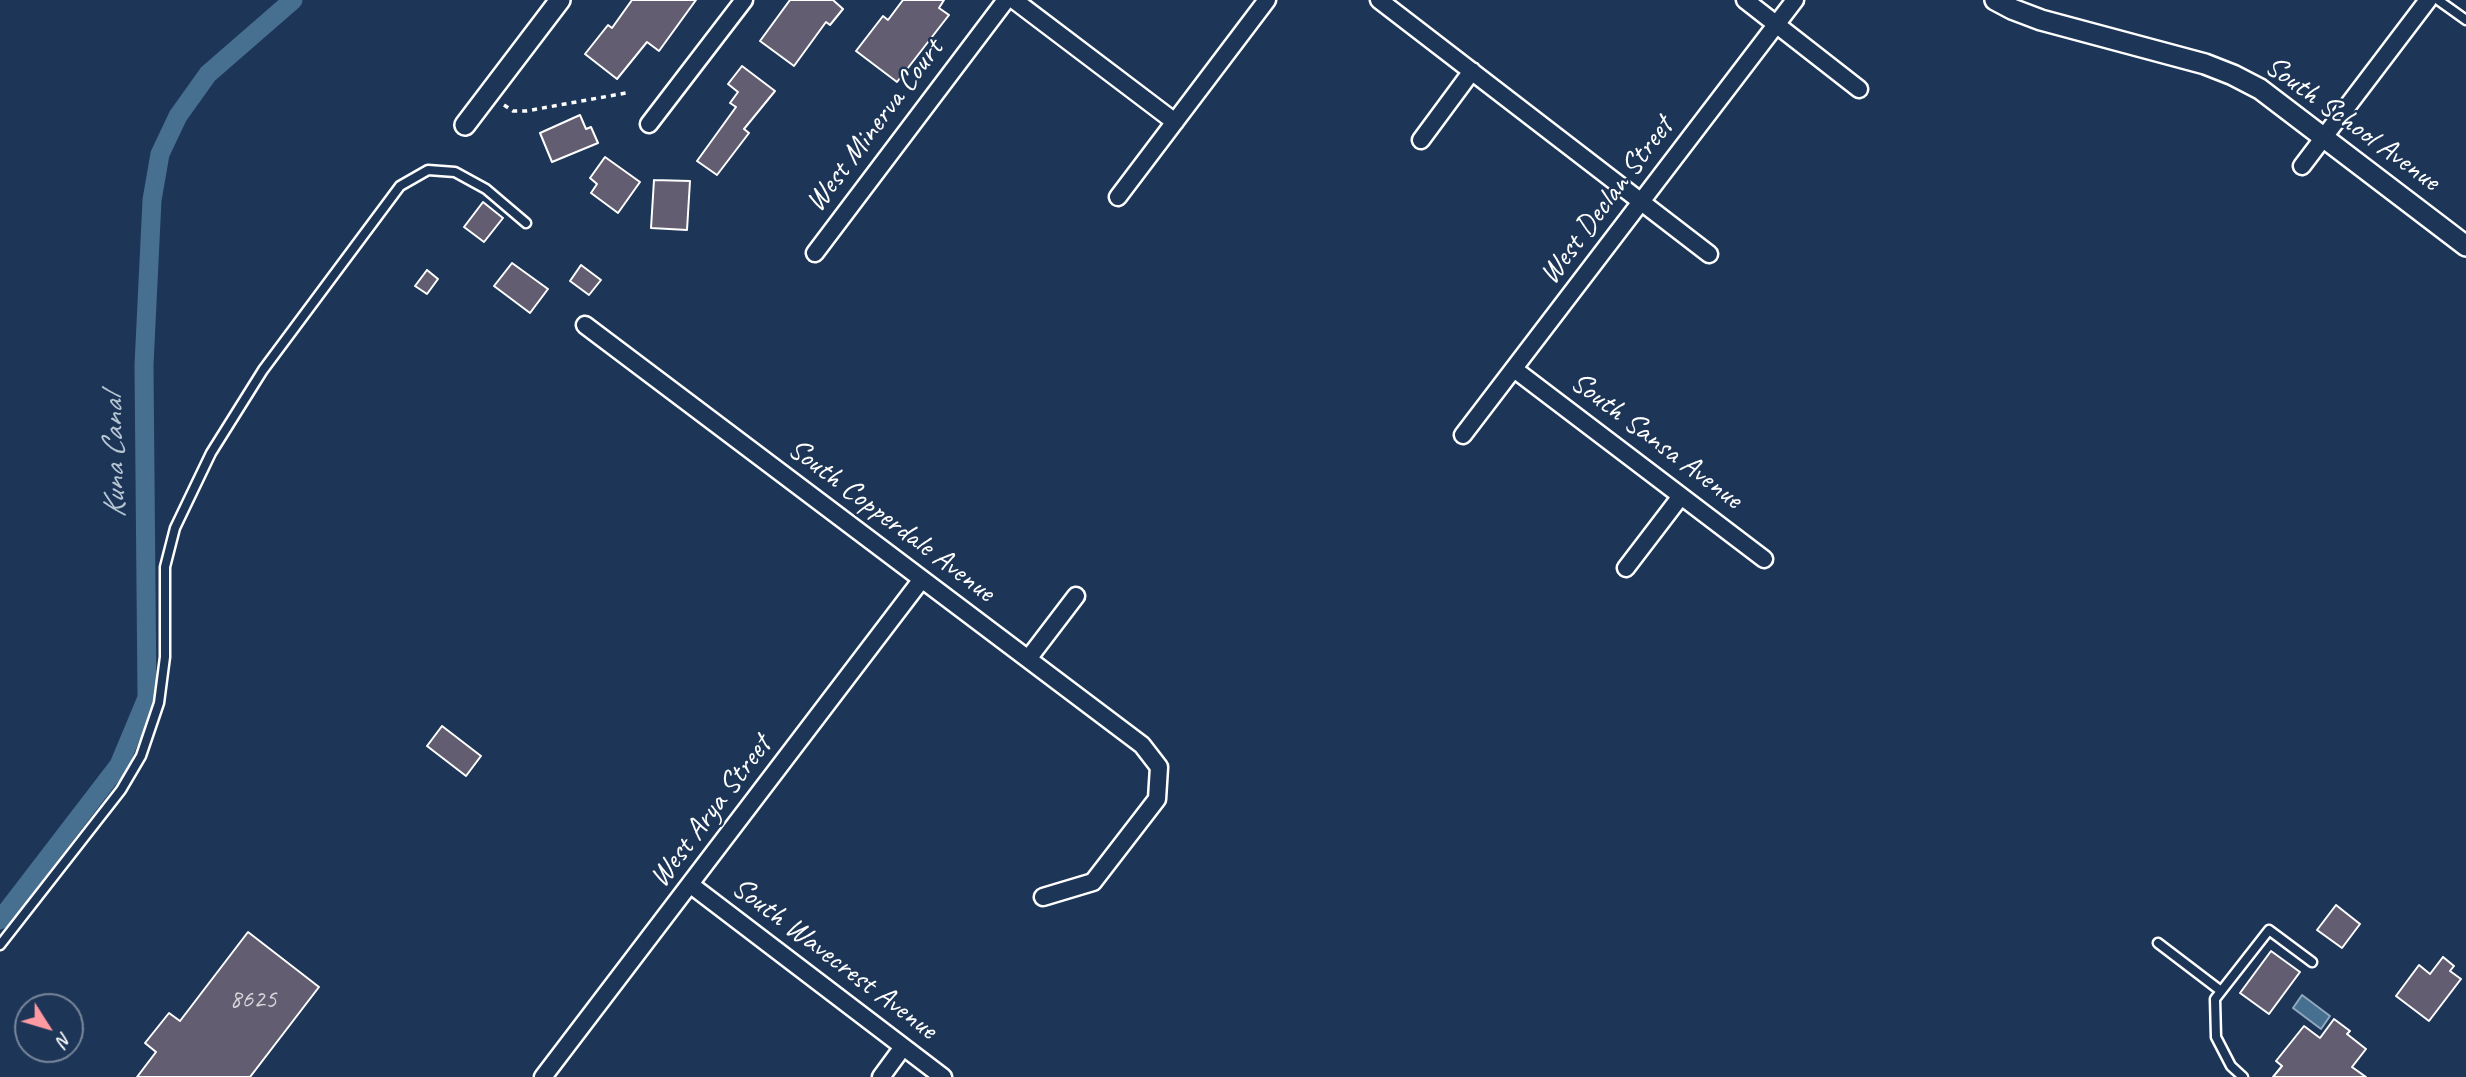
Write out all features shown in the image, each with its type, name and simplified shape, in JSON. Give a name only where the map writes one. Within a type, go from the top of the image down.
[{"type":"street","points":[[465,125],[560,0]]},
{"type":"street","points":[[649,124],[744,0]]},
{"type":"street","name":"West Minerva Court","points":[[815,253],[1006,0]]},
{"type":"street","points":[[1014,0],[1175,122]]},
{"type":"street","points":[[1118,197],[1267,0]]},
{"type":"street","points":[[1379,0],[1709,254]]},
{"type":"street","points":[[1745,0],[1859,89]]},
{"type":"street","name":"West Declan Street","points":[[1463,435],[1795,0]]},
{"type":"street","name":"South School Avenue","points":[[1996,0],[2041,20],[2204,64],[2260,89],[2466,246]]},
{"type":"street","points":[[2302,166],[2428,0]]},
{"type":"street","points":[[1421,139],[1472,71]]},
{"type":"street","name":"South Copperdale Avenue","points":[[585,325],[1142,745],[1159,767],[1157,799],[1093,881],[1043,897]]},
{"type":"street","name":"South Sansa Avenue","points":[[1514,369],[1764,558]]},
{"type":"street","points":[[1626,568],[1681,496]]},
{"type":"street","name":"West Arya Street","points":[[543,1077],[922,579]]},
{"type":"street","points":[[1028,659],[1076,596]]},
{"type":"street","name":"South Wavecrest Avenue","points":[[691,885],[943,1077]]},
{"type":"street","points":[[881,1077],[903,1047]]},
{"type":"lane","points":[[2438,0],[2466,20]]},
{"type":"lane","points":[[0,945],[121,790],[141,756],[159,703],[165,657],[165,567],[175,528],[211,453],[263,370],[400,186],[428,170],[455,172],[486,189],[526,223]]},
{"type":"lane","points":[[2243,1077],[2231,1066],[2216,1038],[2215,999],[2269,930],[2312,962]]},
{"type":"lane","points":[[2158,943],[2221,991]]},
{"type":"path","points":[[502,104],[513,111],[526,111],[626,93]]},
{"type":"water","points":[[2302,995],[2330,1016],[2321,1029],[2293,1008]]},
{"type":"building","points":[[632,0],[696,0],[659,51],[647,42],[617,79],[585,54],[608,25],[612,28]]},
{"type":"building","points":[[790,0],[833,0],[843,9],[830,25],[826,22],[794,66],[760,41]]},
{"type":"building","points":[[903,0],[944,0],[939,8],[949,15],[897,82],[856,51],[883,16],[888,20]]},
{"type":"building","points":[[742,66],[775,91],[744,129],[749,133],[717,175],[697,161],[736,107],[730,103],[738,92],[728,84]]},
{"type":"building","points":[[580,115],[586,129],[591,127],[598,143],[552,162],[540,133]]},
{"type":"building","points":[[605,157],[640,182],[618,213],[591,193],[597,184],[590,178]]},
{"type":"building","points":[[654,180],[690,181],[687,230],[651,228]]},
{"type":"building","points":[[483,202],[503,218],[484,242],[464,227]]},
{"type":"building","points":[[512,263],[548,289],[530,313],[494,286]]},
{"type":"building","points":[[581,265],[601,280],[589,295],[570,281]]},
{"type":"building","points":[[427,270],[438,279],[427,294],[415,286]]},
{"type":"building","points":[[442,726],[481,756],[466,776],[427,746]]},
{"type":"building","points":[[2336,905],[2360,924],[2342,948],[2317,930]]},
{"type":"building","points":[[248,932],[319,987],[250,1077],[137,1077],[156,1052],[145,1043],[169,1013],[180,1021]]},
{"type":"building","points":[[2271,951],[2300,972],[2269,1014],[2240,993]]},
{"type":"building","points":[[2443,957],[2454,966],[2450,971],[2461,979],[2429,1021],[2396,996],[2419,965],[2430,974]]},
{"type":"building","points":[[2334,1019],[2350,1031],[2347,1034],[2366,1049],[2352,1067],[2366,1077],[2273,1077],[2282,1066],[2276,1061],[2304,1026],[2320,1038]]},
{"type":"waterway","name":"Kuna Canal","points":[[0,920],[119,765],[147,698],[144,365],[152,200],[160,154],[178,116],[208,74],[293,0]]}]
